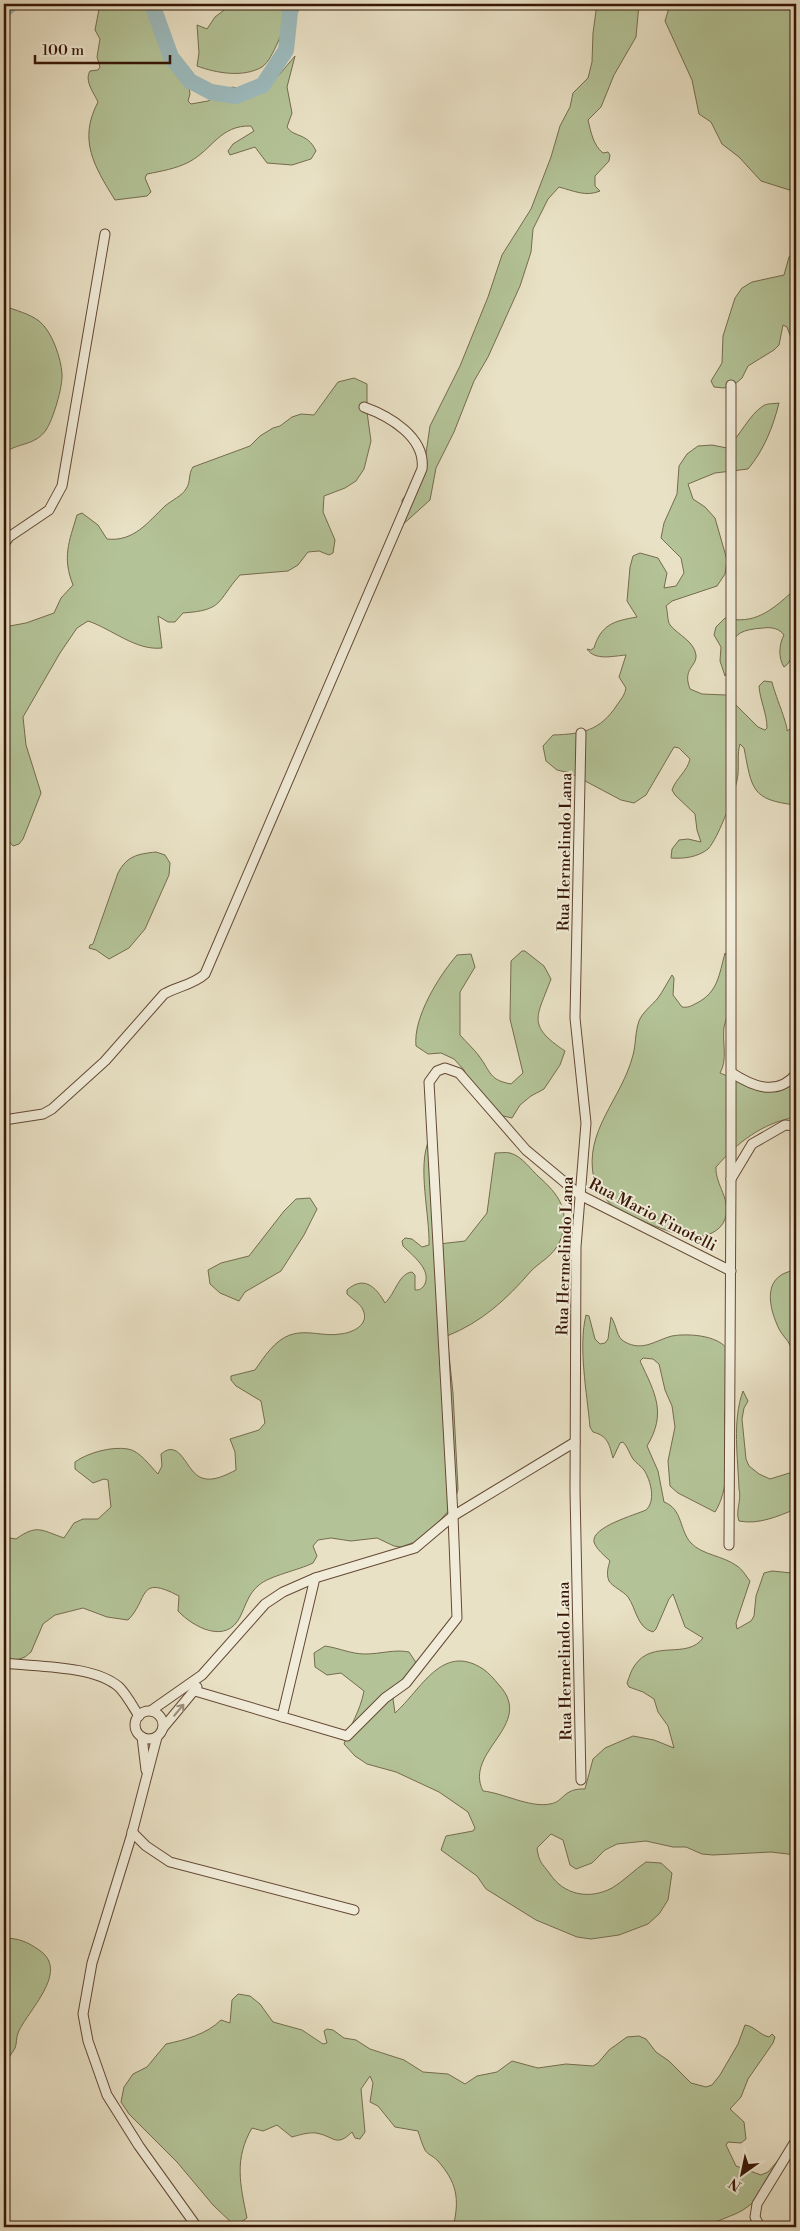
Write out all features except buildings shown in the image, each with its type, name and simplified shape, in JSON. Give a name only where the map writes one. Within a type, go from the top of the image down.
[{"type":"street","points":[[4,544],[9,537],[49,510],[62,486],[105,234]]},
{"type":"street","points":[[729,1546],[732,1073],[730,987],[732,787],[731,385]]},
{"type":"street","points":[[4,1120],[43,1114],[52,1109],[105,1061],[164,994],[172,989],[197,982],[205,974],[422,469],[423,458],[418,445],[390,418],[364,407]]},
{"type":"street","name":"Rua Hermelindo Lana","points":[[581,733],[575,1018],[586,1123],[576,1247],[575,1442],[581,1780]]},
{"type":"street","name":"Rua Mario Finotelli","points":[[453,1516],[429,1082],[433,1075],[445,1068],[459,1072],[526,1150],[580,1195],[731,1271]]},
{"type":"street","points":[[732,1073],[749,1084],[772,1089],[792,1079],[796,1074]]},
{"type":"street","points":[[731,1179],[752,1144],[785,1125],[796,1126]]},
{"type":"street","points":[[138,1716],[151,1710],[202,1675],[264,1604],[283,1592],[314,1578],[415,1548],[453,1516],[575,1442]]},
{"type":"street","points":[[195,1691],[347,1736],[385,1698],[406,1683],[457,1618],[453,1516]]},
{"type":"street","points":[[282,1716],[314,1578]]},
{"type":"street","points":[[4,1663],[89,1672],[113,1682],[126,1696],[138,1716],[136,1727],[142,1737],[147,1775]]},
{"type":"street","points":[[196,2227],[139,2146],[107,2095],[88,2041],[84,2014],[92,1964],[132,1832],[157,1737],[195,1691],[202,1675]]},
{"type":"street","points":[[126,1696],[151,1710],[162,1719],[163,1728]]},
{"type":"street","points":[[142,1737],[150,1739],[157,1737]]},
{"type":"street","points":[[132,1832],[146,1846],[170,1862],[354,1910]]},
{"type":"street","points":[[760,2227],[755,2217],[757,2204],[796,2140]]},
{"type":"green space","points":[[100,4],[154,4],[166,31],[170,55],[189,87],[188,101],[191,104],[208,101],[232,87],[236,88],[245,98],[253,96],[267,87],[295,56],[287,87],[292,113],[287,127],[293,133],[305,138],[312,145],[316,151],[311,159],[292,165],[267,163],[255,147],[230,155],[228,151],[233,144],[254,131],[251,126],[240,127],[224,134],[189,162],[174,168],[147,174],[145,178],[151,192],[147,196],[115,200],[95,164],[89,141],[92,116],[98,102],[90,87],[88,75],[90,71],[98,70],[100,67],[97,57],[100,39],[95,30]]},
{"type":"green space","points":[[232,4],[282,4],[284,20],[279,39],[271,57],[262,67],[247,72],[212,71],[197,66],[199,53],[197,25],[207,29],[215,17]]},
{"type":"green space","points":[[597,4],[639,4],[636,37],[614,75],[601,107],[588,120],[597,146],[603,153],[608,152],[610,155],[609,161],[595,176],[595,186],[600,191],[585,193],[559,187],[548,199],[533,229],[531,252],[520,286],[488,357],[474,381],[454,432],[436,468],[430,500],[400,527],[403,517],[402,500],[414,485],[424,467],[430,426],[460,366],[488,297],[502,255],[531,209],[551,157],[560,126],[570,107],[573,93],[588,78],[592,62]]},
{"type":"green space","points":[[667,4],[796,4],[796,192],[761,181],[739,157],[722,144],[711,122],[699,114],[692,80],[665,21],[669,8]]},
{"type":"green space","points":[[796,248],[796,351],[787,327],[783,325],[779,345],[774,350],[748,366],[742,378],[734,385],[724,388],[714,387],[711,381],[722,363],[723,336],[735,298],[742,288],[752,282],[784,275],[789,257]]},
{"type":"green space","points":[[4,306],[31,316],[44,325],[55,345],[62,374],[57,403],[46,430],[31,442],[9,450],[4,454]]},
{"type":"green space","points":[[354,378],[367,384],[367,412],[371,441],[364,469],[356,481],[345,488],[324,496],[323,512],[335,540],[333,553],[329,555],[319,551],[308,552],[298,565],[288,571],[240,575],[213,607],[196,612],[183,613],[175,622],[168,622],[158,616],[162,648],[152,648],[133,643],[88,621],[77,628],[60,653],[23,717],[26,745],[41,793],[23,839],[19,844],[13,846],[4,836],[4,627],[26,623],[54,613],[61,598],[73,585],[67,558],[69,542],[77,515],[82,513],[98,525],[107,539],[117,539],[133,534],[184,491],[188,486],[190,472],[193,467],[250,446],[260,436],[280,426],[292,417],[301,414],[314,415],[338,382]]},
{"type":"green space","points":[[779,403],[767,438],[759,454],[748,469],[715,473],[688,484],[693,499],[705,507],[715,518],[727,560],[725,574],[717,586],[672,601],[666,606],[670,625],[695,650],[696,659],[688,677],[690,689],[702,694],[726,695],[758,727],[765,730],[767,723],[759,686],[764,681],[772,682],[787,731],[796,725],[796,805],[770,800],[756,790],[749,774],[744,748],[740,744],[737,781],[722,825],[712,844],[704,852],[695,856],[671,858],[672,849],[679,840],[688,839],[701,842],[695,814],[672,790],[690,759],[679,748],[674,747],[646,795],[634,803],[621,800],[570,773],[557,770],[546,761],[543,746],[553,735],[573,734],[597,726],[611,714],[624,695],[626,688],[619,677],[626,655],[599,656],[590,653],[587,649],[591,650],[594,648],[600,634],[609,625],[621,620],[637,617],[627,601],[630,567],[633,556],[640,553],[658,558],[667,573],[664,588],[676,586],[684,573],[681,558],[661,538],[664,523],[677,494],[679,466],[687,454],[698,446],[712,445],[727,448],[758,410],[766,404]]},
{"type":"green space","points":[[792,592],[796,592],[796,633],[793,654],[789,662],[784,667],[780,655],[780,647],[784,635],[780,631],[775,628],[749,630],[736,637],[725,676],[720,661],[721,647],[714,635],[716,627],[725,618],[745,620],[762,615]]},
{"type":"green space","points":[[156,852],[165,855],[170,863],[169,875],[145,929],[129,948],[109,959],[96,950],[89,948],[93,944],[121,867],[133,857]]},
{"type":"green space","points":[[522,951],[525,951],[544,966],[551,979],[538,1020],[544,1034],[565,1051],[560,1065],[544,1089],[520,1105],[512,1118],[499,1115],[470,1085],[464,1070],[454,1059],[441,1053],[428,1054],[416,1046],[416,1035],[418,1023],[428,998],[442,975],[457,955],[471,954],[475,967],[460,992],[460,1035],[477,1053],[494,1078],[511,1084],[523,1073],[510,1019],[511,961]]},
{"type":"green space","points":[[725,953],[735,978],[735,988],[724,1027],[724,1062],[720,1073],[744,1083],[774,1090],[796,1068],[796,1117],[772,1124],[752,1135],[733,1149],[716,1167],[716,1174],[725,1199],[727,1212],[725,1219],[717,1230],[704,1236],[694,1237],[666,1230],[616,1209],[597,1186],[594,1179],[592,1162],[599,1130],[628,1071],[635,1047],[640,1018],[658,998],[672,975],[674,978],[673,995],[682,1007],[690,1006],[704,999],[717,982]]},
{"type":"green space","points":[[429,1140],[439,1244],[465,1241],[487,1213],[495,1153],[510,1153],[522,1160],[554,1193],[561,1204],[564,1215],[561,1239],[550,1255],[483,1317],[447,1336],[453,1393],[458,1489],[454,1505],[418,1541],[401,1547],[394,1546],[377,1538],[351,1541],[331,1538],[318,1540],[313,1546],[317,1556],[313,1563],[270,1579],[255,1588],[240,1617],[227,1630],[218,1632],[192,1623],[178,1611],[179,1596],[166,1590],[150,1588],[128,1620],[107,1617],[83,1608],[55,1615],[43,1624],[31,1652],[25,1657],[16,1660],[4,1660],[4,1537],[16,1539],[29,1531],[39,1530],[64,1538],[74,1523],[83,1519],[98,1519],[111,1507],[108,1480],[104,1479],[93,1483],[75,1469],[75,1462],[100,1451],[122,1448],[132,1450],[141,1456],[158,1474],[162,1466],[161,1454],[168,1450],[174,1450],[179,1453],[196,1475],[202,1478],[215,1479],[236,1470],[235,1452],[230,1439],[259,1430],[265,1423],[261,1401],[236,1386],[231,1380],[231,1376],[255,1370],[279,1341],[290,1335],[296,1333],[340,1334],[350,1332],[359,1327],[365,1315],[360,1306],[347,1294],[347,1290],[359,1283],[364,1283],[374,1288],[385,1303],[400,1280],[408,1273],[412,1272],[415,1275],[415,1290],[423,1287],[426,1273],[416,1258],[403,1246],[402,1241],[405,1238],[412,1239],[422,1247],[429,1245],[424,1163]]},
{"type":"green space","points":[[310,1198],[317,1209],[304,1235],[281,1271],[245,1292],[239,1301],[220,1293],[210,1284],[208,1270],[221,1263],[249,1256],[284,1211],[296,1199]]},
{"type":"green space","points":[[791,1271],[796,1271],[796,1383],[793,1374],[790,1345],[775,1321],[770,1295],[775,1280]]},
{"type":"green space","points":[[586,1315],[589,1316],[595,1339],[600,1344],[605,1343],[608,1339],[611,1317],[620,1338],[632,1345],[644,1346],[672,1336],[696,1335],[714,1339],[727,1348],[730,1355],[731,1378],[725,1407],[727,1464],[725,1485],[715,1512],[678,1493],[670,1486],[668,1461],[675,1427],[672,1406],[665,1390],[659,1364],[653,1359],[643,1358],[640,1361],[657,1403],[656,1423],[647,1446],[658,1471],[664,1502],[675,1510],[691,1543],[701,1550],[737,1566],[750,1581],[736,1623],[737,1629],[751,1621],[754,1616],[756,1596],[764,1573],[772,1571],[792,1573],[796,1569],[796,1855],[771,1852],[702,1854],[686,1847],[673,1847],[646,1841],[617,1844],[605,1850],[592,1863],[576,1869],[570,1865],[563,1840],[551,1834],[537,1848],[540,1860],[556,1881],[570,1891],[586,1894],[603,1892],[621,1882],[646,1862],[661,1863],[672,1873],[668,1900],[659,1914],[648,1924],[619,1935],[591,1939],[577,1937],[536,1920],[486,1889],[477,1876],[441,1850],[446,1836],[473,1831],[475,1828],[468,1812],[439,1792],[396,1772],[367,1764],[355,1756],[344,1744],[364,1691],[341,1673],[327,1675],[315,1667],[314,1653],[325,1646],[360,1654],[409,1652],[417,1664],[393,1699],[395,1713],[433,1672],[444,1665],[456,1661],[469,1662],[483,1669],[499,1685],[508,1699],[509,1713],[505,1726],[482,1763],[479,1777],[483,1791],[534,1804],[555,1803],[572,1791],[585,1789],[593,1759],[605,1748],[633,1736],[654,1740],[674,1748],[668,1726],[658,1712],[654,1699],[643,1692],[629,1687],[627,1683],[631,1672],[642,1657],[660,1651],[688,1648],[703,1638],[685,1627],[673,1594],[656,1629],[653,1632],[643,1626],[628,1597],[609,1581],[607,1573],[610,1561],[595,1545],[595,1537],[599,1531],[624,1518],[646,1510],[652,1496],[647,1475],[633,1459],[623,1442],[620,1443],[613,1458],[605,1438],[593,1432],[590,1427],[583,1356]]},
{"type":"green space","points":[[743,1391],[748,1401],[744,1408],[742,1419],[746,1459],[749,1466],[759,1474],[770,1479],[796,1471],[796,1509],[754,1522],[739,1521],[738,1517],[740,1493],[737,1427]]},
{"type":"green space","points":[[4,1938],[18,1940],[35,1947],[48,1959],[50,1969],[49,1980],[44,1991],[23,2024],[17,2035],[15,2048],[4,2064]]},
{"type":"green space","points":[[238,1994],[250,1996],[260,2004],[273,2022],[302,2030],[323,2044],[327,2043],[324,2031],[327,2029],[333,2030],[344,2038],[356,2040],[370,2049],[404,2060],[423,2072],[448,2074],[465,2084],[477,2076],[497,2072],[512,2061],[538,2068],[566,2064],[593,2066],[609,2050],[627,2037],[639,2036],[646,2039],[656,2052],[669,2061],[691,2083],[706,2087],[712,2085],[720,2075],[738,2044],[745,2025],[766,2036],[769,2037],[772,2034],[775,2037],[773,2043],[748,2079],[741,2097],[730,2109],[744,2122],[746,2139],[741,2143],[728,2142],[726,2145],[736,2166],[761,2175],[768,2172],[782,2156],[766,2186],[750,2205],[707,2227],[453,2227],[456,2199],[453,2183],[444,2168],[426,2151],[418,2131],[395,2127],[378,2106],[370,2102],[373,2083],[370,2076],[361,2089],[365,2132],[360,2139],[355,2138],[352,2132],[347,2137],[335,2140],[322,2134],[313,2133],[292,2137],[277,2125],[263,2131],[252,2128],[243,2150],[240,2172],[247,2218],[235,2226],[213,2205],[177,2162],[129,2114],[121,2102],[124,2087],[133,2074],[147,2067],[166,2044],[202,2033],[221,2020],[230,2023],[232,2000]]},
{"type":"waterway","points":[[4,10],[11,4]]},
{"type":"waterway","points":[[152,4],[171,57],[190,81],[211,92],[236,96],[263,85],[286,50],[290,12],[293,4]]}]
